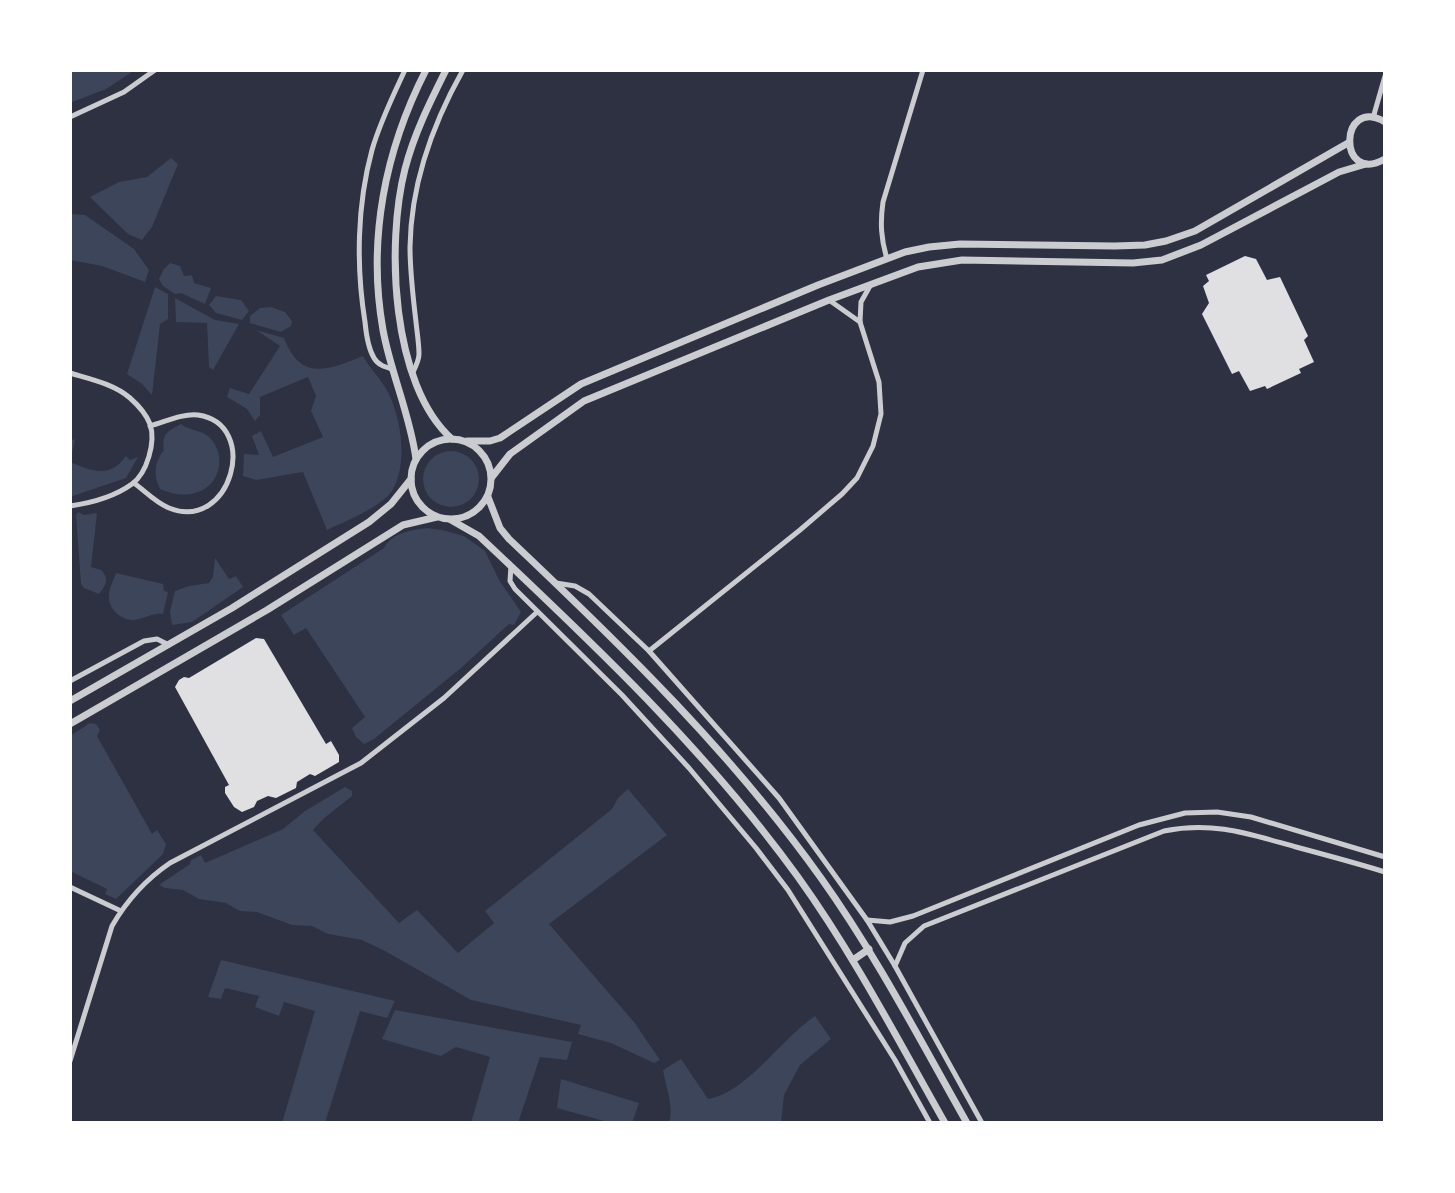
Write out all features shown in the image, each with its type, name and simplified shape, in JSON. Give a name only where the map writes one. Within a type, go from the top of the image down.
[{"type":"street","points":[[70,117],[124,92],[155,70]]},
{"type":"street","points":[[392,369],[384,367],[373,357],[366,334],[360,286],[360,228],[372,151],[387,108],[405,70]]},
{"type":"street","points":[[70,701],[232,608],[369,522],[391,504],[411,479],[416,459],[411,426],[392,369],[379,300],[379,223],[388,167],[398,133],[426,70]]},
{"type":"street","points":[[446,70],[413,143],[399,200],[397,266],[399,308],[412,374],[433,418],[452,439]]},
{"type":"street","points":[[412,374],[419,354],[410,248],[412,213],[429,144],[442,109],[463,70]]},
{"type":"street","points":[[887,259],[882,241],[883,202],[923,70]]},
{"type":"street","points":[[1373,118],[1385,76]]},
{"type":"street","points":[[1366,163],[1354,156],[1348,143],[1352,128],[1358,122],[1373,118],[1385,122]]},
{"type":"street","points":[[416,459],[431,444],[452,439],[482,442],[500,438],[581,384],[887,259],[929,247],[960,244],[1115,247],[1144,246],[1166,241],[1195,231],[1348,143]]},
{"type":"street","points":[[492,477],[510,454],[584,401],[829,300],[918,267],[962,260],[1124,263],[1162,260],[1201,245],[1339,172],[1385,160]]},
{"type":"street","points":[[649,651],[800,530],[857,478],[873,446],[881,414],[879,382],[860,322],[861,302],[871,285]]},
{"type":"street","points":[[829,300],[860,322]]},
{"type":"street","points":[[70,373],[96,380],[129,397],[142,410],[150,426],[148,456],[134,483],[105,498],[70,506]]},
{"type":"street","points":[[134,483],[162,505],[183,512],[205,509],[215,501],[229,480],[232,468],[231,443],[226,431],[219,424],[210,418],[190,414],[150,426]]},
{"type":"street","points":[[450,520],[472,514],[488,497],[492,477],[488,462],[479,450],[467,441]]},
{"type":"street","points":[[411,479],[418,502],[437,517],[450,520],[479,536],[633,683],[712,768],[774,846],[853,960],[946,1123]]},
{"type":"street","points":[[488,497],[500,528],[509,539],[652,677],[756,792],[827,886],[869,950],[967,1123]]},
{"type":"street","points":[[70,724],[261,613],[403,525],[437,517]]},
{"type":"street","points":[[511,566],[512,585],[536,613],[630,704],[723,808],[788,890],[930,1123]]},
{"type":"street","points":[[556,583],[575,586],[589,594],[649,651],[779,798],[867,920],[982,1123]]},
{"type":"street","points":[[70,1061],[106,942],[121,911],[146,881],[170,863],[361,763],[444,698],[536,613]]},
{"type":"street","points":[[70,681],[144,641],[157,639],[169,645]]},
{"type":"street","points":[[867,920],[890,922],[913,916],[1139,825],[1185,813],[1217,812],[1251,817],[1385,857]]},
{"type":"street","points":[[895,966],[905,943],[924,926],[1164,831],[1204,826],[1231,830],[1385,872]]},
{"type":"street","points":[[1371,868],[1375,854]]},
{"type":"street","points":[[70,887],[121,911]]},
{"type":"street","points":[[853,960],[869,950]]},
{"type":"shaded area","points":[[70,70],[135,70],[106,89],[70,103]]},
{"type":"shaded area","points":[[171,158],[178,164],[152,227],[142,240],[128,234],[90,197],[119,182],[147,177]]},
{"type":"shaded area","points":[[70,214],[85,215],[134,249],[149,270],[145,282],[102,266],[70,260]]},
{"type":"shaded area","points":[[170,263],[180,266],[184,276],[192,275],[194,283],[211,288],[205,304],[181,293],[175,294],[163,286],[159,279]]},
{"type":"shaded area","points":[[155,287],[168,294],[168,319],[160,324],[152,395],[127,374]]},
{"type":"shaded area","points":[[216,296],[241,300],[249,311],[242,320],[216,313],[209,305]]},
{"type":"shaded area","points":[[175,298],[215,320],[239,324],[213,370],[209,367],[207,323],[176,322]]},
{"type":"shaded area","points":[[271,307],[285,312],[292,321],[291,326],[281,332],[250,323],[250,316],[260,308]]},
{"type":"shaded area","points":[[256,330],[284,338],[291,352],[307,367],[327,368],[363,356],[391,398],[401,438],[397,480],[386,497],[362,514],[327,530],[303,472],[256,480],[243,476],[244,454],[259,455],[252,436],[261,431],[273,457],[323,437],[311,411],[316,396],[308,377],[260,397],[260,415],[255,421],[247,409],[227,397],[230,388],[249,394],[280,346]]},
{"type":"shaded area","points":[[181,424],[210,438],[215,445],[219,461],[219,469],[212,483],[198,492],[188,494],[160,489],[156,479],[156,464],[164,450],[165,437],[169,431]]},
{"type":"shaded area","points":[[75,439],[70,462],[70,441]]},
{"type":"shaded area","points":[[451,451],[462,453],[471,459],[477,468],[477,490],[471,499],[462,505],[451,507],[440,505],[431,499],[425,490],[423,479],[425,468],[431,459],[440,453]]},
{"type":"shaded area","points":[[126,456],[130,460],[138,457],[126,478],[70,497],[70,462],[100,471],[114,468]]},
{"type":"shaded area","points":[[78,512],[84,515],[97,513],[91,567],[101,570],[106,579],[99,594],[81,584],[76,515]]},
{"type":"shaded area","points":[[427,528],[464,536],[485,551],[499,580],[521,612],[514,625],[509,624],[461,668],[374,739],[364,744],[356,737],[352,728],[365,717],[306,628],[294,635],[281,615],[384,548],[397,536]]},
{"type":"shaded area","points":[[215,558],[229,579],[236,576],[243,587],[192,622],[172,625],[170,611],[175,591],[209,583],[213,577]]},
{"type":"shaded area","points":[[116,573],[163,584],[164,591],[168,592],[163,614],[130,620],[116,613],[109,600]]},
{"type":"shaded area","points":[[90,723],[96,724],[100,730],[97,736],[152,834],[157,830],[166,844],[163,854],[116,899],[105,894],[107,889],[70,871],[70,736]]},
{"type":"shaded area","points":[[345,787],[352,791],[352,796],[313,830],[399,923],[417,910],[458,953],[494,923],[485,911],[612,809],[618,798],[628,789],[667,835],[549,924],[634,1022],[660,1060],[654,1063],[611,1043],[578,1034],[581,1025],[471,1000],[362,940],[328,934],[312,926],[292,925],[257,912],[240,911],[226,903],[199,899],[183,890],[159,885],[201,855],[205,863],[283,829],[305,811]]},
{"type":"shaded area","points":[[221,960],[395,1001],[387,1018],[360,1011],[325,1123],[282,1123],[315,1011],[284,1002],[279,1016],[255,1007],[259,996],[225,988],[221,999],[208,997]]},
{"type":"shaded area","points":[[395,1010],[572,1042],[567,1060],[540,1057],[518,1123],[471,1123],[490,1057],[456,1047],[441,1056],[382,1039]]},
{"type":"shaded area","points":[[815,1016],[831,1039],[800,1065],[784,1095],[781,1123],[669,1123],[670,1103],[663,1070],[681,1059],[708,1099],[737,1086]]},
{"type":"shaded area","points":[[561,1079],[639,1103],[632,1123],[611,1123],[557,1108]]},
{"type":"building","points":[[1245,256],[1256,259],[1267,280],[1280,277],[1308,336],[1304,340],[1314,362],[1299,369],[1301,373],[1267,389],[1265,386],[1250,391],[1239,371],[1232,374],[1202,314],[1209,303],[1203,286],[1209,281],[1206,275]]},
{"type":"building","points":[[256,638],[264,639],[326,744],[331,741],[339,755],[339,762],[315,776],[310,774],[297,782],[296,788],[276,798],[268,796],[242,812],[234,807],[225,793],[225,787],[229,785],[175,687],[179,680],[189,678]]}]
